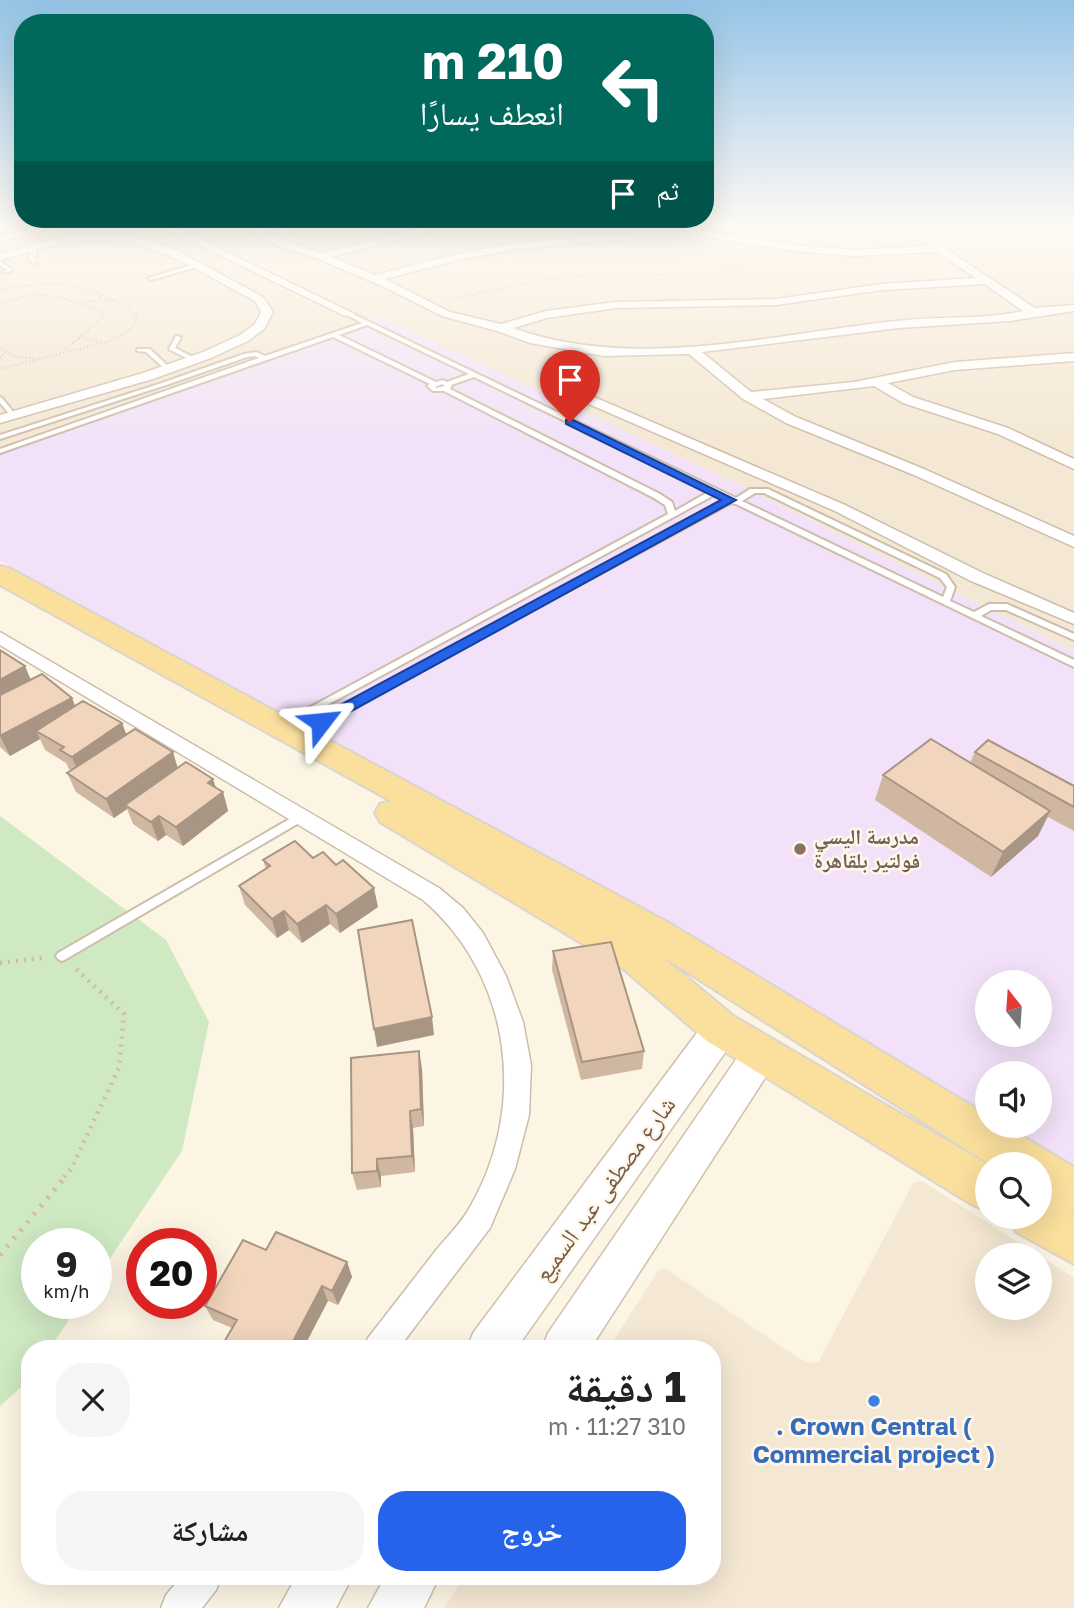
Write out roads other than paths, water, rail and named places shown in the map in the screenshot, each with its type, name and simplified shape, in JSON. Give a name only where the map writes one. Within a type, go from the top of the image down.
[{"type":"main road","points":[[0,574],[289,730],[656,934],[1009,1152]]},
{"type":"main road","points":[[0,592],[269,742],[612,942],[634,956],[720,1028],[975,1182]]},
{"type":"main road","points":[[1052,1178],[1074,1192]]},
{"type":"main road","points":[[1052,1228],[1074,1241]]},
{"type":"street","points":[[4,416],[168,369],[244,338],[260,326],[267,312],[261,302]]},
{"type":"street","points":[[323,302],[346,313]]},
{"type":"street","points":[[338,302],[343,304],[346,313]]},
{"type":"street","points":[[421,302],[446,314],[501,328],[534,340],[604,352],[661,352],[922,322],[1010,317],[1074,308]]},
{"type":"street","points":[[501,328],[559,313],[616,305],[774,302]]},
{"type":"street","points":[[1018,302],[1033,312]]},
{"type":"street","points":[[690,349],[748,396],[818,433],[919,472],[1074,542]]},
{"type":"street","points":[[748,396],[876,382],[955,366],[1074,357]]},
{"type":"street","points":[[876,382],[908,400],[991,427],[1074,465]]},
{"type":"street","points":[[587,398],[840,508],[977,577],[1074,619]]},
{"type":"street","points":[[0,637],[431,894],[456,915],[475,940],[494,976],[510,1022],[518,1065],[516,1115],[501,1169],[480,1218],[386,1340]]},
{"type":"street","name":"شارع مصطفى عبد السميع","points":[[495,1340],[720,1028]]},
{"type":"street","points":[[570,1340],[761,1053]]},
{"type":"street","points":[[179,1608],[197,1585]]},
{"type":"street","points":[[305,1608],[321,1585]]},
{"type":"street","points":[[394,1608],[410,1585]]},
{"type":"lane","points":[[346,313],[1074,664]]},
{"type":"lane","points":[[0,451],[367,323]]},
{"type":"lane","points":[[334,335],[433,383],[430,386],[432,389],[446,387],[473,375]]},
{"type":"lane","points":[[177,337],[172,349],[195,359]]},
{"type":"lane","points":[[139,350],[148,350],[168,369]]},
{"type":"lane","points":[[0,437],[248,354],[258,354],[265,359]]},
{"type":"lane","points":[[446,387],[657,496],[669,504],[672,515]]},
{"type":"lane","points":[[0,398],[4,416]]},
{"type":"lane","points":[[289,730],[753,491],[765,491],[939,574],[950,585],[944,602]]},
{"type":"lane","points":[[289,730],[715,492]]},
{"type":"lane","points":[[974,616],[989,607],[1007,607],[1074,637]]},
{"type":"lane","points":[[62,956],[300,817]]},
{"type":"place","name":"مدرسة اليسي فولتير بلقاهرة","points":[[800,849]]},
{"type":"place","name":". Crown Central ( Commercial project )","points":[[874,1401]]}]
